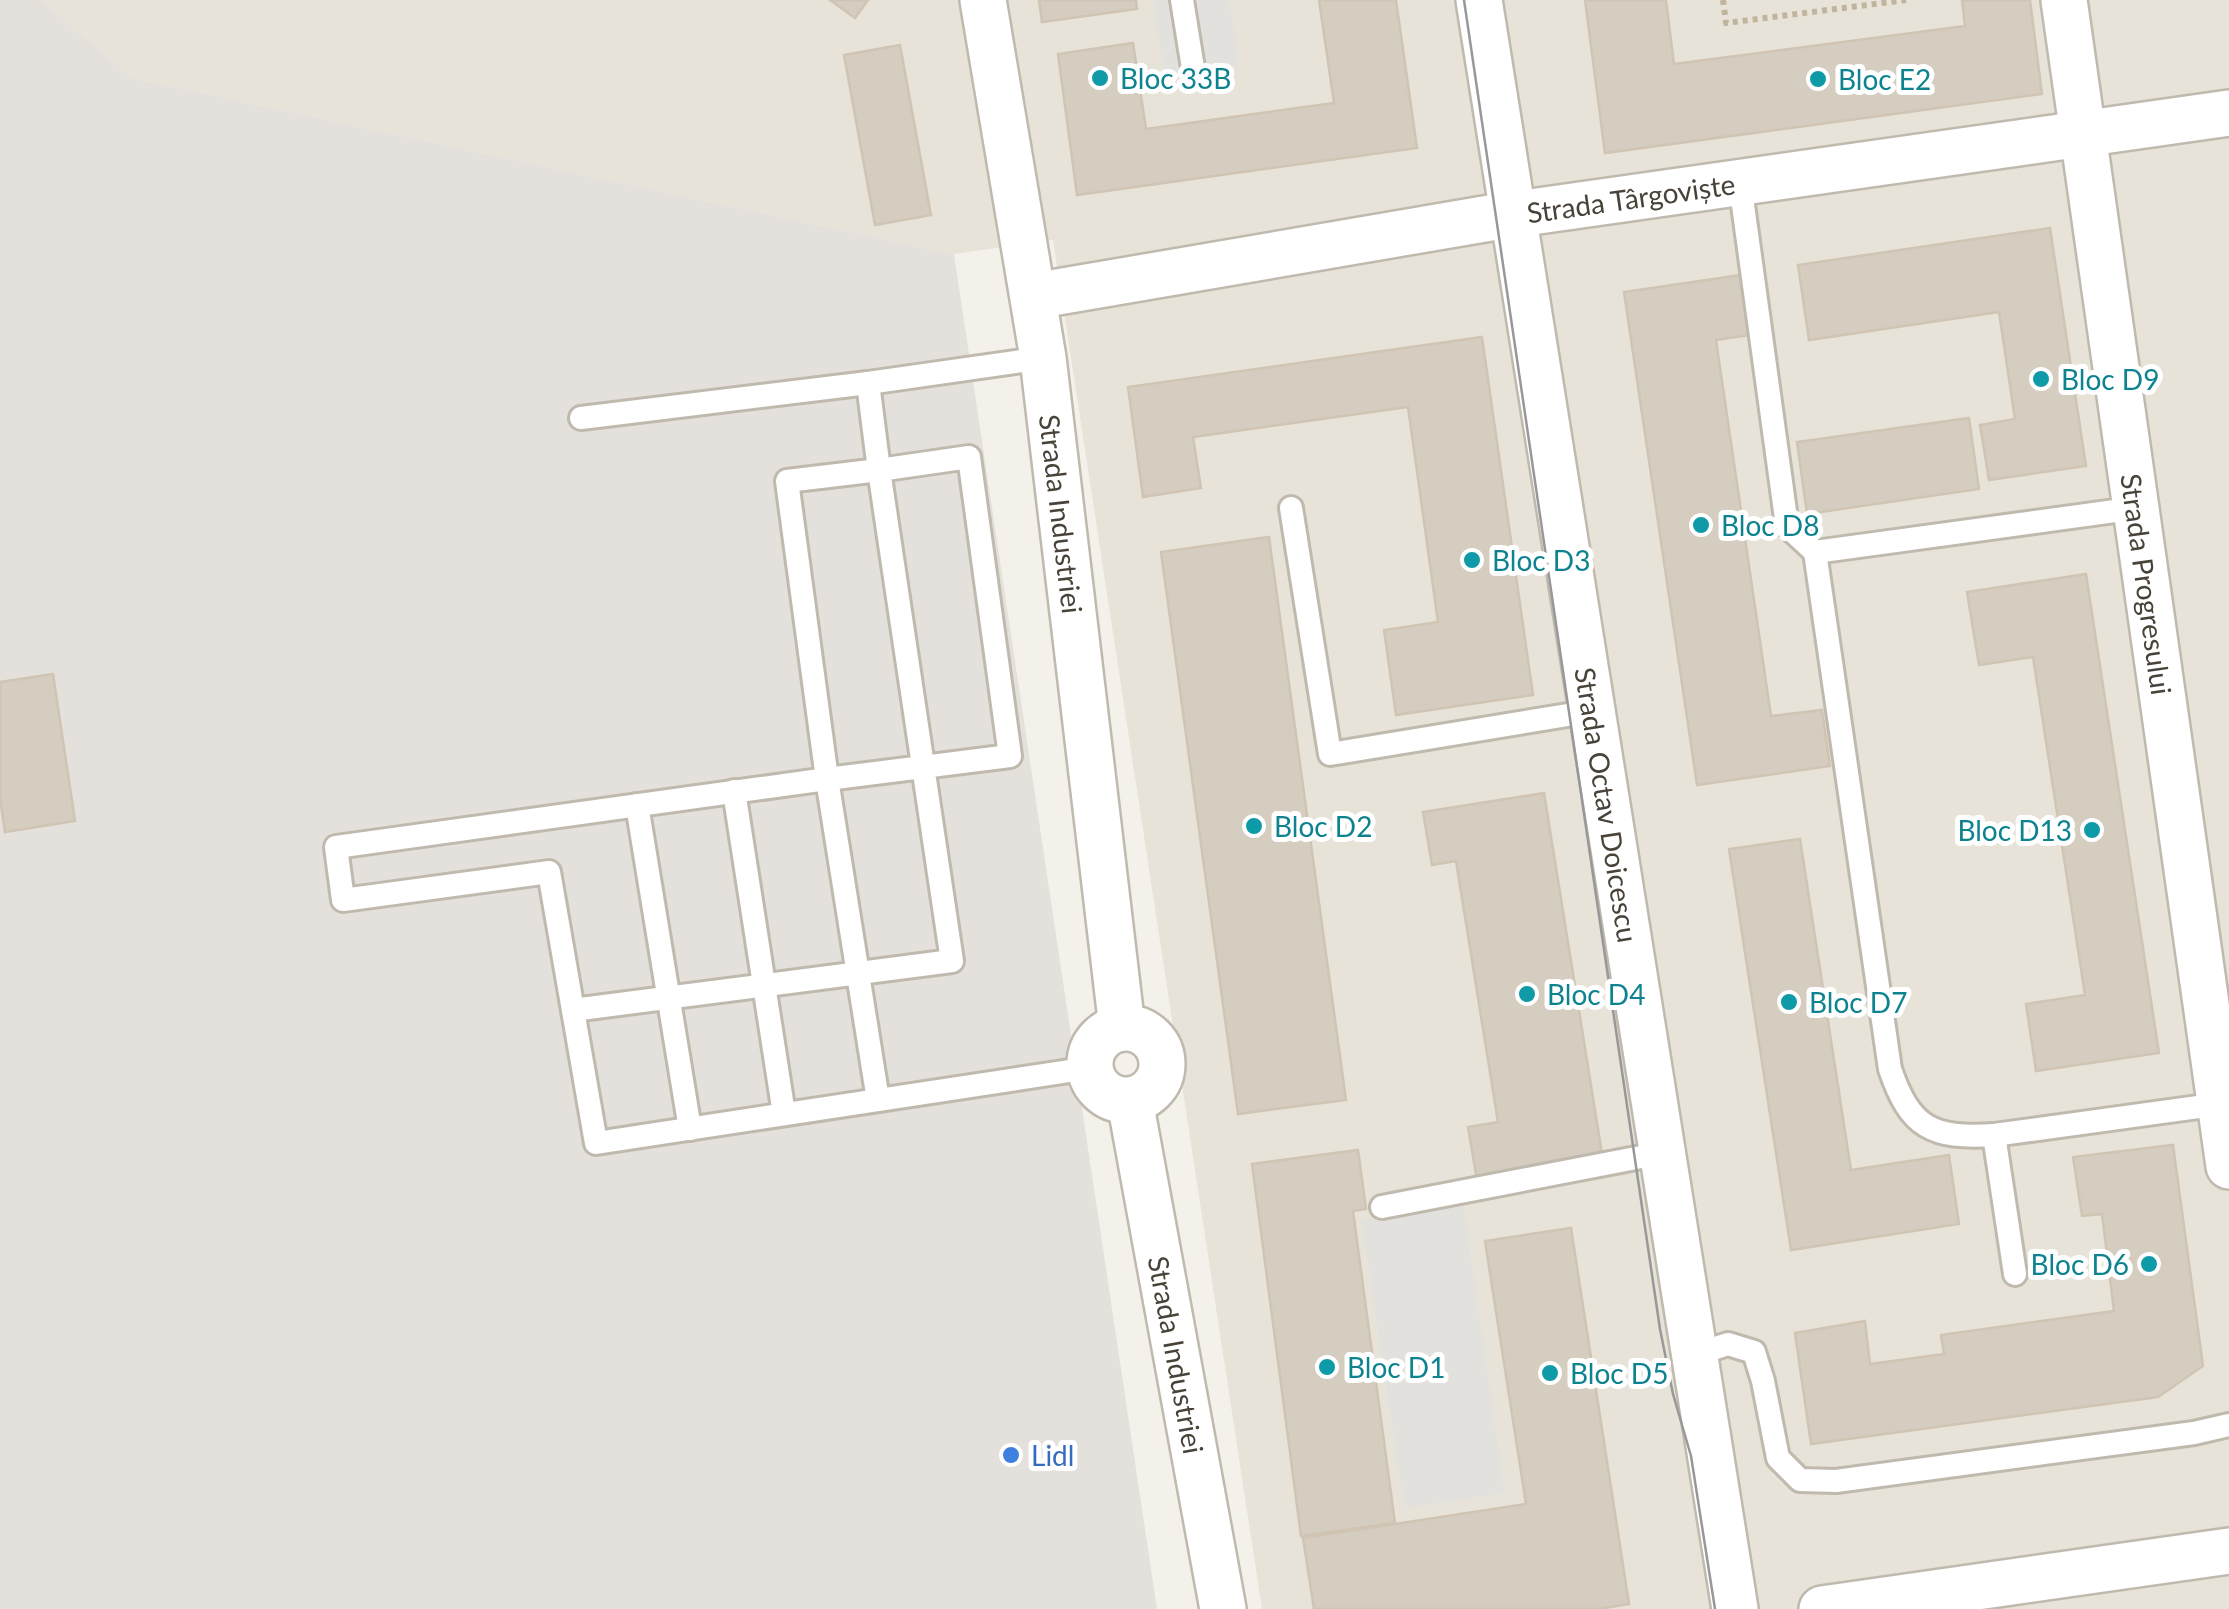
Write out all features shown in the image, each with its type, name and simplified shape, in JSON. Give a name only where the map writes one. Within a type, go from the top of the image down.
[{"type":"street","name":"Strada Industriei","points":[[984,0],[1043,358],[1122,1028]]},
{"type":"street","name":"Strada Octav Doicescu","points":[[1480,0],[1735,1609]]},
{"type":"street","name":"Strada Progresului","points":[[2064,0],[2229,1166]]},
{"type":"street","name":"Strada Târgoviște","points":[[1034,296],[1513,214],[2229,114]]},
{"type":"street","points":[[1122,1028],[1149,1036],[1162,1061],[1154,1088],[1130,1100],[1115,1099],[1103,1092],[1089,1068],[1097,1041],[1122,1028]]},
{"type":"street","name":"Strada Industriei","points":[[1130,1100],[1222,1609]]},
{"type":"street","points":[[1822,1609],[2229,1551]]},
{"type":"lane","points":[[1182,0],[1193,68]]},
{"type":"lane","points":[[1740,183],[1787,526],[1815,552],[1890,1069],[1902,1104],[1928,1127],[1957,1137],[1994,1136],[2220,1104]]},
{"type":"lane","points":[[581,418],[1043,358]]},
{"type":"lane","points":[[573,1010],[952,962],[868,383]]},
{"type":"lane","points":[[878,1100],[827,779],[787,482],[969,457],[1010,756],[827,779],[734,791],[336,848],[343,900],[549,872],[596,1143],[1089,1068]]},
{"type":"lane","points":[[1291,508],[1330,754],[1592,712]]},
{"type":"lane","points":[[1815,552],[2137,508]]},
{"type":"lane","points":[[734,791],[784,1114]]},
{"type":"lane","points":[[636,805],[690,1128]]},
{"type":"lane","points":[[1994,1136],[2015,1274]]},
{"type":"lane","points":[[1382,1206],[1662,1153]]},
{"type":"lane","points":[[1694,1355],[1728,1344],[1754,1352],[1764,1381],[1778,1458],[1800,1480],[1836,1481],[2175,1436],[2229,1425]]},
{"type":"path","points":[[1723,0],[1726,23],[1906,0]]},
{"type":"shaded area","points":[[0,0],[41,0],[133,78],[954,254],[1157,1609],[0,1609]]},
{"type":"shaded area","points":[[41,0],[2229,0],[2229,1609],[1262,1609],[1053,240],[954,254],[133,78]]},
{"type":"shaded area","points":[[1153,0],[1229,0],[1239,65],[1164,76]]},
{"type":"shaded area","points":[[1463,1204],[1505,1493],[1404,1508],[1361,1219]]},
{"type":"building","points":[[830,0],[868,0],[855,18]]},
{"type":"building","points":[[1039,0],[1136,0],[1137,9],[1042,22]]},
{"type":"building","name":"Bloc 33B","points":[[1319,0],[1396,0],[1417,148],[1077,195],[1058,54],[1133,43],[1146,129],[1334,103]]},
{"type":"building","name":"Bloc E2","points":[[1585,0],[1666,0],[1674,64],[1965,26],[1962,0],[2030,0],[2042,94],[1605,153]]},
{"type":"building","points":[[900,45],[931,215],[875,225],[844,55]]},
{"type":"building","name":"Bloc D9","points":[[2050,228],[2086,466],[1989,480],[1980,425],[2015,419],[1999,312],[1809,340],[1798,265]]},
{"type":"building","name":"Bloc D8","points":[[1741,275],[1750,335],[1716,340],[1771,716],[1822,710],[1830,766],[1697,785],[1624,292]]},
{"type":"building","name":"Bloc D3","points":[[1482,337],[1533,695],[1396,715],[1384,630],[1438,622],[1408,407],[1193,437],[1201,488],[1143,497],[1128,387]]},
{"type":"building","points":[[1969,418],[1979,489],[1807,514],[1797,442]]},
{"type":"building","name":"Bloc D2","points":[[1269,537],[1346,1100],[1238,1114],[1161,552]]},
{"type":"building","name":"Bloc D13","points":[[2086,574],[2159,1053],[2036,1071],[2026,1004],[2085,995],[2033,657],[1979,665],[1967,592]]},
{"type":"building","points":[[53,674],[75,821],[5,832],[0,798],[0,682]]},
{"type":"building","name":"Bloc D4","points":[[1544,793],[1603,1160],[1477,1180],[1468,1127],[1498,1122],[1456,861],[1432,865],[1423,812]]},
{"type":"building","name":"Bloc D7","points":[[1800,839],[1851,1170],[1949,1155],[1959,1224],[1791,1250],[1729,849]]},
{"type":"building","name":"Bloc D6","points":[[2173,1145],[2203,1366],[2158,1397],[1811,1444],[1795,1333],[1865,1321],[1870,1364],[1944,1354],[1941,1335],[2114,1311],[2102,1214],[2082,1216],[2073,1157]]},
{"type":"building","name":"Bloc D1","points":[[1358,1150],[1366,1209],[1353,1211],[1395,1523],[1301,1536],[1252,1164]]},
{"type":"building","name":"Bloc D5","points":[[1571,1228],[1629,1604],[1599,1609],[1314,1609],[1303,1538],[1526,1504],[1485,1241]]},
{"type":"tram line","points":[[1464,0],[1660,1329],[1691,1456],[1715,1609]]},
{"type":"place","name":"Bloc 33B","points":[[1100,78]]},
{"type":"place","name":"Bloc E2","points":[[1818,79]]},
{"type":"place","name":"Bloc D9","points":[[2041,379]]},
{"type":"place","name":"Bloc D8","points":[[1701,525]]},
{"type":"place","name":"Bloc D3","points":[[1472,560]]},
{"type":"place","name":"Bloc D2","points":[[1254,826]]},
{"type":"place","name":"Bloc D13","points":[[2092,830]]},
{"type":"place","name":"Bloc D4","points":[[1527,994]]},
{"type":"place","name":"Bloc D7","points":[[1789,1002]]},
{"type":"place","name":"Bloc D6","points":[[2149,1264]]},
{"type":"place","name":"Bloc D1","points":[[1327,1367]]},
{"type":"place","name":"Bloc D5","points":[[1550,1373]]},
{"type":"place","name":"Lidl","points":[[1011,1455]]}]
